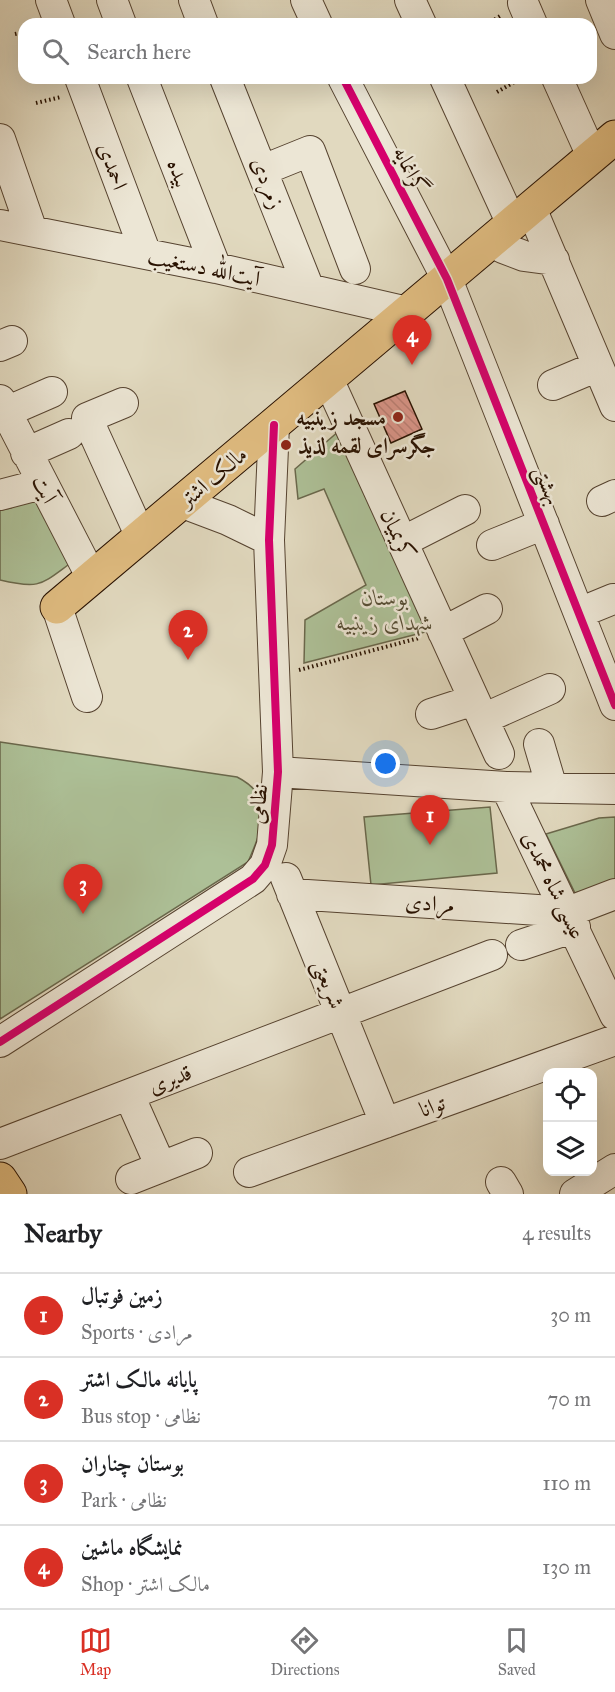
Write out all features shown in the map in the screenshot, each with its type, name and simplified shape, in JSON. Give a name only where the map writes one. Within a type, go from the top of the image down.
[{"type":"main road","name":"مالک اشتر","points":[[57,607],[447,279],[515,227],[604,146]]},
{"type":"main road","points":[[0,1179],[10,1194]]},
{"type":"street","points":[[51,0],[58,18]]},
{"type":"street","points":[[112,0],[119,18]]},
{"type":"street","points":[[194,0],[201,18]]},
{"type":"street","points":[[306,0],[314,18]]},
{"type":"street","points":[[410,0],[418,18]]},
{"type":"street","points":[[601,0],[615,34]]},
{"type":"street","name":"احمدی","points":[[82,84],[146,254]]},
{"type":"street","name":"بیده","points":[[144,84],[216,268]]},
{"type":"street","name":"زمردی","points":[[227,84],[309,289]]},
{"type":"street","name":"گرانمایه","points":[[346,84],[447,279]]},
{"type":"street","points":[[448,84],[515,227],[524,256],[554,260]]},
{"type":"street","points":[[561,84],[604,146]]},
{"type":"street","points":[[0,139],[32,231]]},
{"type":"street","points":[[263,170],[310,152],[355,269]]},
{"type":"street","name":"آیت‌الله دستغیب","points":[[0,225],[216,268],[408,312]]},
{"type":"street","points":[[515,227],[554,260],[615,406]]},
{"type":"street","name":"بهشتی","points":[[447,279],[504,404],[544,524],[579,613],[606,654],[615,705]]},
{"type":"street","points":[[553,385],[598,366]]},
{"type":"street","name":"کریمیان","points":[[328,379],[499,754]]},
{"type":"street","points":[[3,406],[52,392]]},
{"type":"street","points":[[123,403],[87,418],[141,537]]},
{"type":"street","name":"آیت","points":[[3,406],[92,578]]},
{"type":"street","name":"نظامی","points":[[0,1042],[253,879],[265,865],[272,845],[279,772],[269,540],[274,425]]},
{"type":"street","points":[[26,453],[69,434]]},
{"type":"street","points":[[0,495],[42,484]]},
{"type":"street","points":[[183,503],[228,520],[269,540]]},
{"type":"street","points":[[402,542],[465,510]]},
{"type":"street","points":[[492,545],[544,524]]},
{"type":"street","points":[[579,613],[613,599]]},
{"type":"street","points":[[57,607],[87,697]]},
{"type":"street","points":[[443,632],[487,609]]},
{"type":"street","points":[[431,714],[479,709],[550,689]]},
{"type":"street","points":[[539,744],[552,788]]},
{"type":"street","points":[[279,772],[506,787],[615,789]]},
{"type":"street","name":"عیسی شاه محمدی","points":[[506,787],[615,1015]]},
{"type":"street","name":"شریعتی","points":[[272,845],[385,1123]]},
{"type":"street","name":"مرادی","points":[[292,894],[571,920]]},
{"type":"street","points":[[521,945],[571,920],[615,894]]},
{"type":"street","name":"قدیری","points":[[0,1144],[492,955]]},
{"type":"street","name":"توانا","points":[[249,1172],[615,1040]]},
{"type":"street","points":[[129,1095],[161,1167]]},
{"type":"street","points":[[131,1179],[196,1153]]},
{"type":"street","points":[[575,1194],[615,1169]]},
{"type":"path","points":[[497,92],[511,84]]},
{"type":"path","points":[[276,676],[443,632]]},
{"type":"green space","name":"بوستان شهدای زینبیه","points":[[339,431],[433,630],[304,663],[305,620],[366,585],[324,489],[298,499],[295,469]]},
{"type":"green space","points":[[31,497],[38,500],[75,560],[40,583],[25,584],[0,580],[0,510],[11,508]]},
{"type":"green space","points":[[0,742],[237,777],[250,785],[258,794],[263,815],[258,838],[248,862],[0,1019]]},
{"type":"green space","points":[[490,807],[497,873],[371,885],[364,817]]},
{"type":"green space","points":[[615,817],[615,881],[575,893],[546,834],[599,818]]},
{"type":"building","name":"مسجد زینبیه","points":[[405,391],[422,429],[391,443],[374,404]]},
{"type":"cycle path","points":[[346,84],[447,279],[615,705]]},
{"type":"cycle path","points":[[0,1042],[253,879],[265,865],[272,845],[278,772],[269,540],[274,425]]},
{"type":"place","name":"نمایشگاه ماشین","points":[[412,365]]},
{"type":"place","name":"مسجد زینبیه","points":[[398,417]]},
{"type":"place","name":"جگرسرای لقمه لذیذ","points":[[286,445]]},
{"type":"place","name":"پایانه مالک اشتر","points":[[188,660]]},
{"type":"place","name":"زمین فوتبال","points":[[430,845]]},
{"type":"place","name":"بوستان چناران","points":[[83,914]]}]
